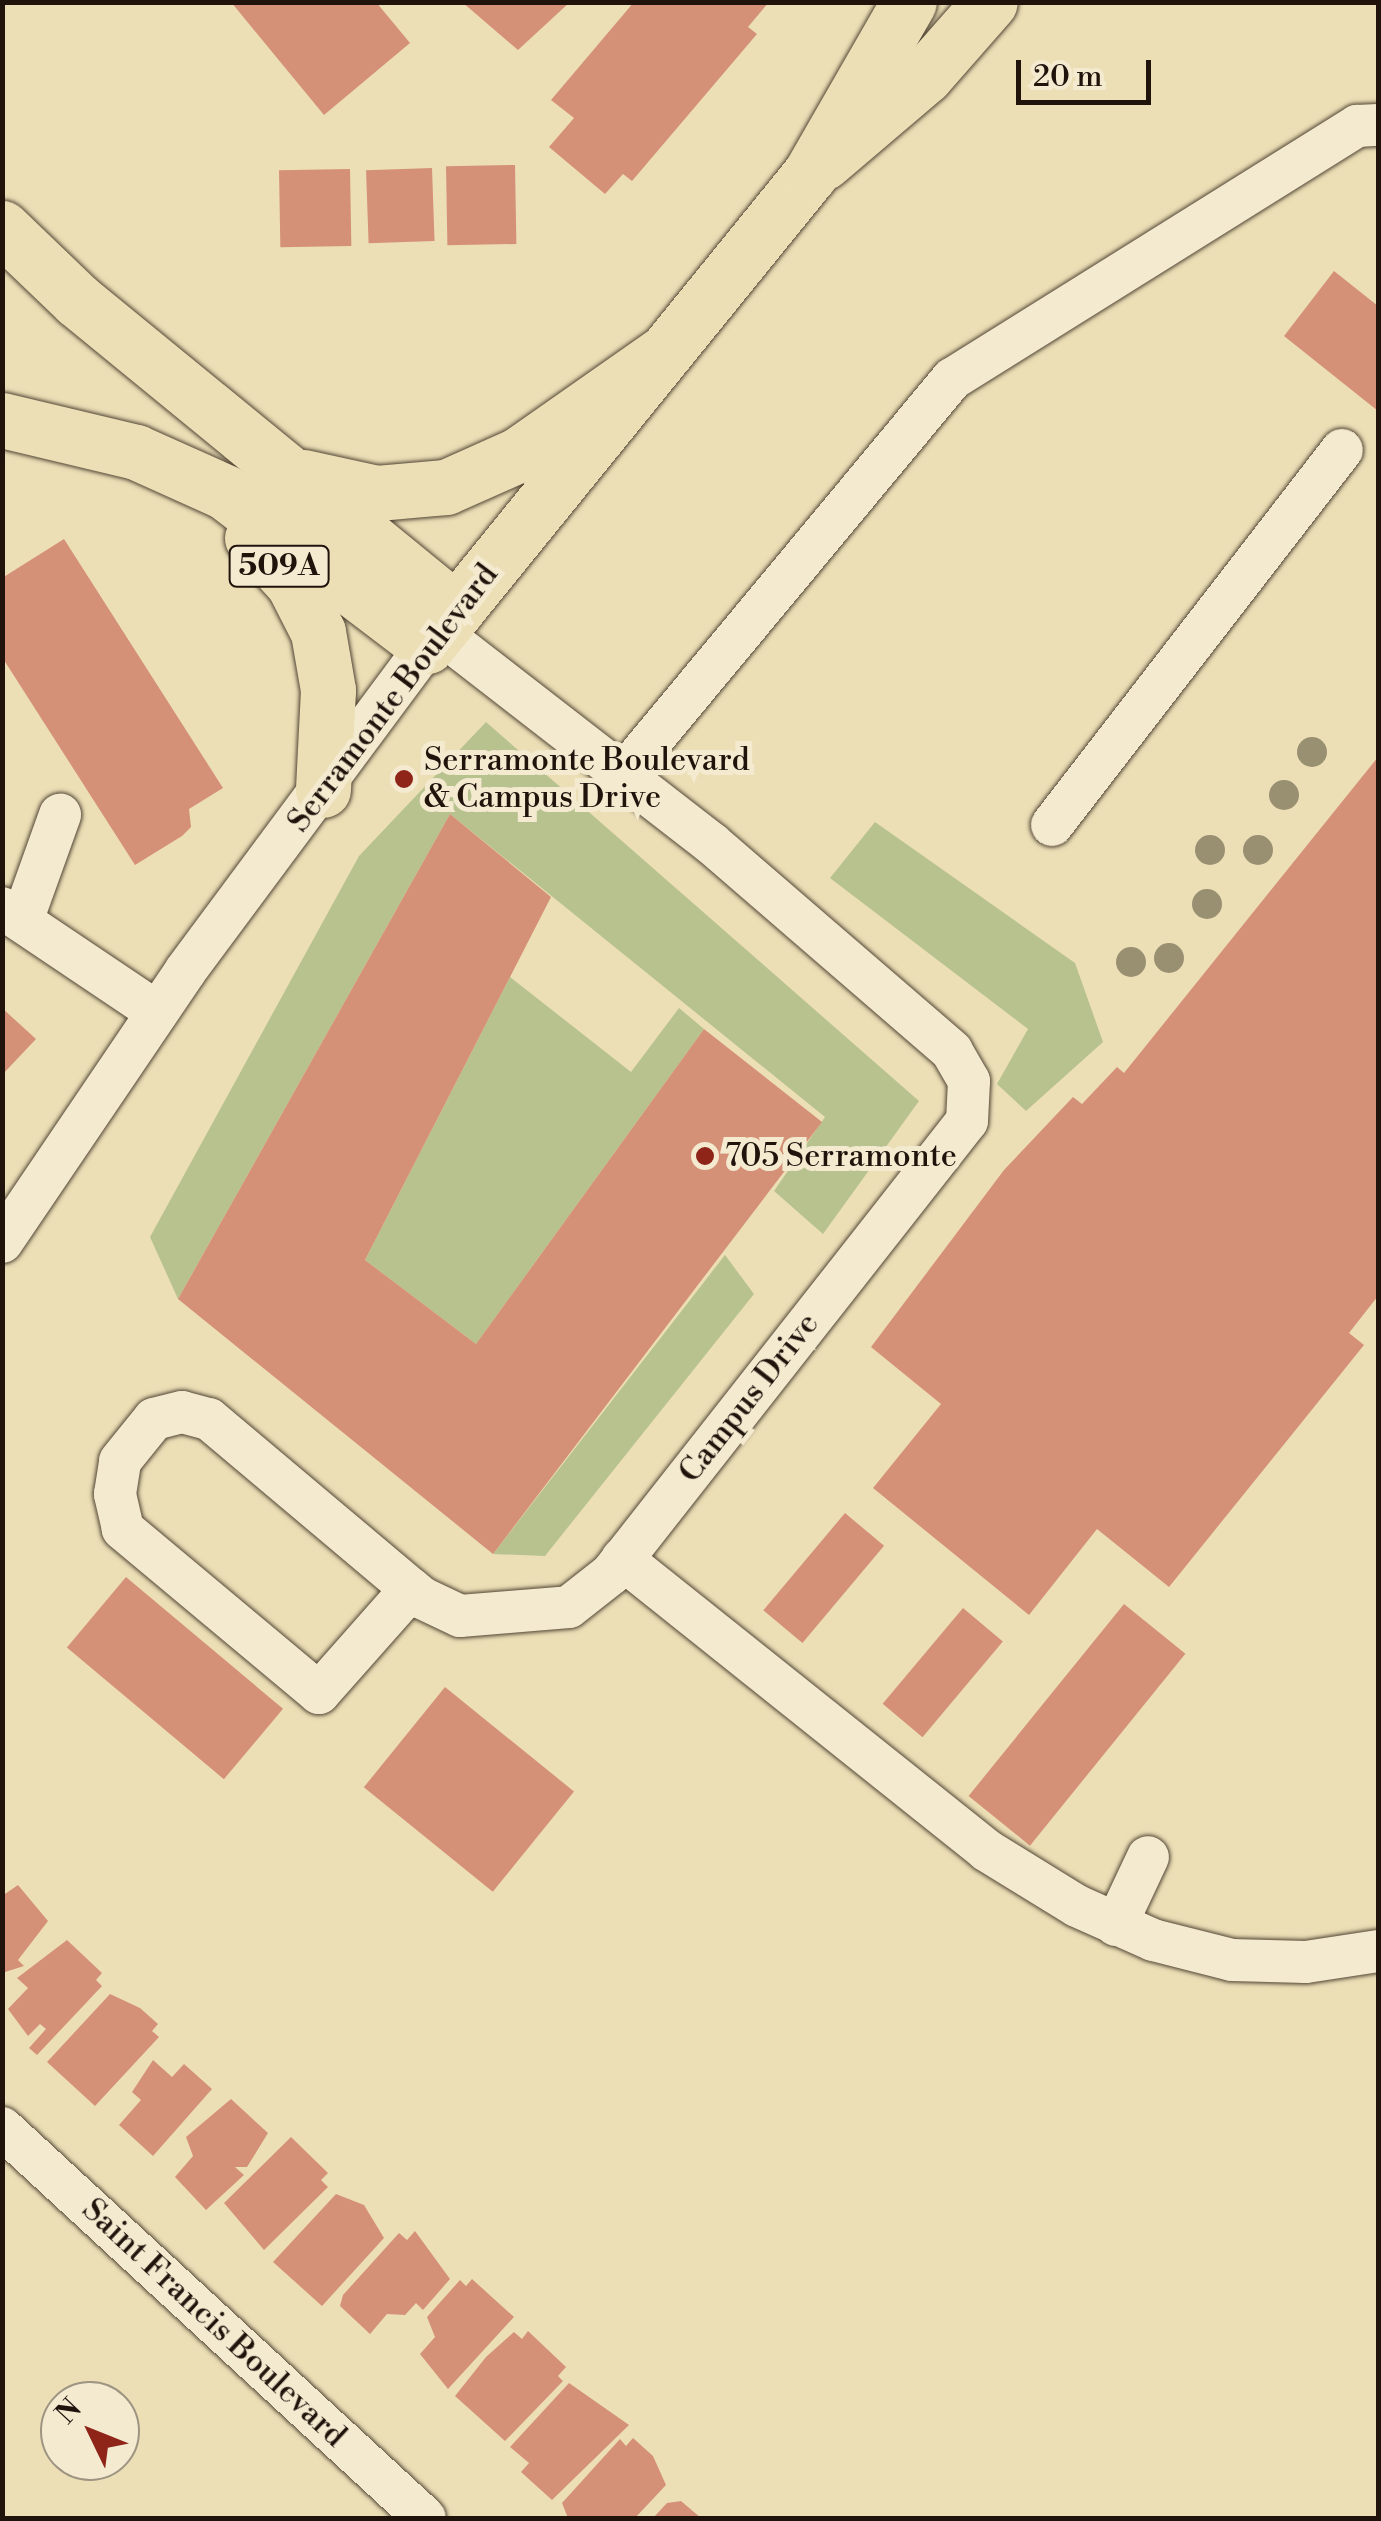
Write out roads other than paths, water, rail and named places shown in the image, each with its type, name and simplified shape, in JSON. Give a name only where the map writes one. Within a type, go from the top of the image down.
[{"type":"main road","name":"Serramonte Boulevard","points":[[441,630],[810,174],[909,2]]},
{"type":"main road","name":"Serramonte Boulevard","points":[[810,174],[926,76],[990,2]]},
{"type":"main road","points":[[2,228],[77,300],[299,476],[441,630]]},
{"type":"main road","points":[[299,476],[377,492],[446,487],[518,455],[664,352]]},
{"type":"main road","name":"509A","points":[[2,420],[158,460],[225,492],[441,630]]},
{"type":"main road","name":"509A","points":[[82,438],[215,508],[304,599],[326,671],[324,790]]},
{"type":"street","points":[[623,775],[952,379],[1358,126],[1378,125]]},
{"type":"street","points":[[1052,825],[1342,450]]},
{"type":"street","name":"Campus Drive","points":[[410,1588],[318,1693],[122,1529],[115,1494],[120,1461],[154,1419],[182,1412],[208,1419],[410,1588],[460,1616],[546,1612],[569,1607],[622,1560],[967,1120],[969,1081],[952,1050],[623,775],[441,630]]},
{"type":"street","name":"Serramonte Boulevard","points":[[2,1242],[157,1012],[441,630]]},
{"type":"street","points":[[60,815],[12,915],[157,1012]]},
{"type":"street","points":[[622,1560],[986,1850],[1116,1924],[1232,1960],[1306,1962],[1378,1951]]},
{"type":"street","points":[[1116,1924],[1148,1857]]},
{"type":"street","name":"Saint Francis Boulevard","points":[[2,2128],[425,2518]]},
{"type":"place","name":"Serramonte Boulevard & Campus Drive","points":[[404,779]]},
{"type":"place","name":"705 Serramonte","points":[[705,1156]]}]
